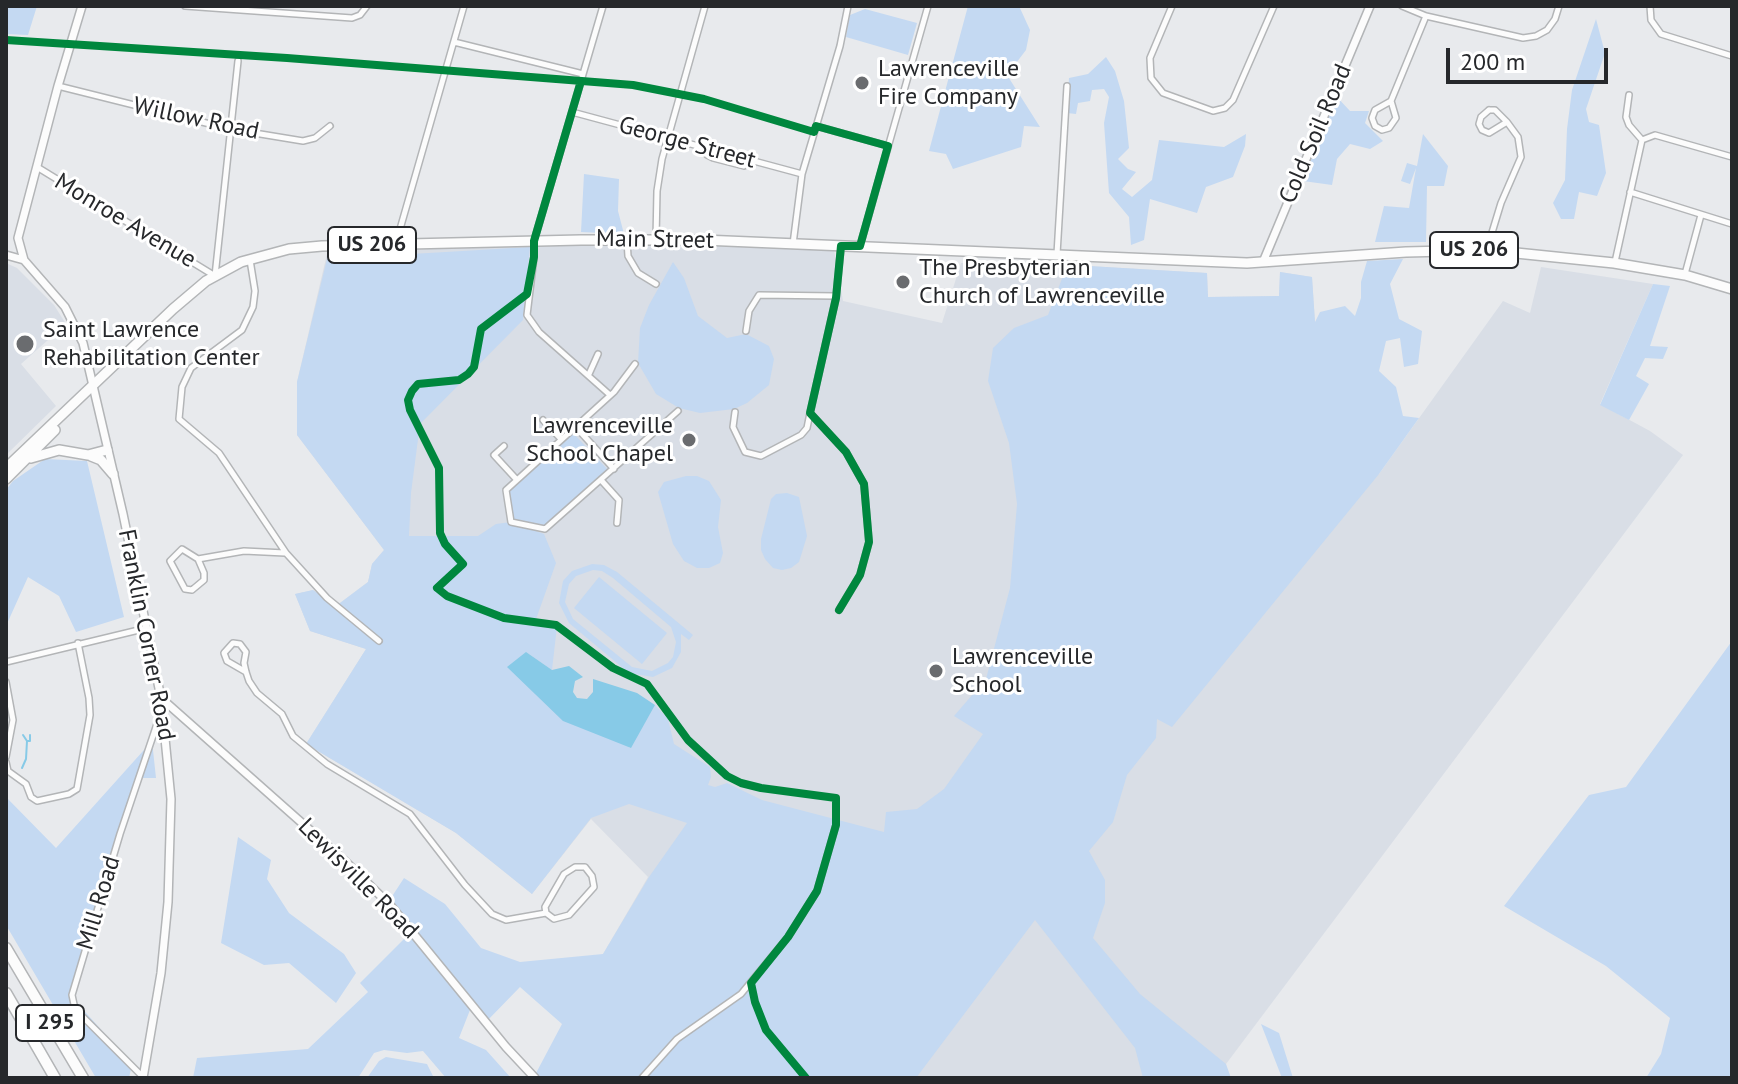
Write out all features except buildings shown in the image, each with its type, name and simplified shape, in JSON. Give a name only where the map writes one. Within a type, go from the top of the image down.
[{"type":"highway","name":"Main Street","points":[[94,386],[173,309],[215,276],[250,259],[289,249],[656,240],[1263,262]]},
{"type":"highway","name":"US 206","points":[[1263,262],[1487,250],[1614,263],[1685,275],[1732,289]]},
{"type":"highway","name":"US 206","points":[[6,479],[94,386]]},
{"type":"highway","name":"US 206","points":[[6,468],[94,386]]},
{"type":"highway","points":[[24,461],[59,450],[101,460],[113,474]]},
{"type":"highway","points":[[88,455],[107,450]]},
{"type":"highway","name":"I 295","points":[[6,946],[83,1078]]},
{"type":"highway","name":"I 295","points":[[7,996],[55,1078]]},
{"type":"highway","points":[[18,1013],[47,1078]]},
{"type":"street","points":[[24,260],[19,246],[19,231],[82,6]]},
{"type":"street","points":[[185,6],[272,9],[352,18],[360,15],[367,6]]},
{"type":"street","points":[[396,244],[464,6]]},
{"type":"street","points":[[603,6],[534,241],[527,315],[539,332],[610,395]]},
{"type":"street","points":[[656,240],[657,191],[667,138],[705,6]]},
{"type":"street","points":[[793,244],[802,174],[840,46],[848,6]]},
{"type":"street","points":[[860,246],[928,6]]},
{"type":"street","points":[[1172,6],[1150,58],[1151,78],[1163,93],[1213,111],[1225,108],[1233,100],[1274,6]]},
{"type":"street","name":"Cold Soil Road","points":[[1263,262],[1370,6]]},
{"type":"street","points":[[1402,6],[1426,16],[1530,38],[1547,30],[1559,6]]},
{"type":"street","points":[[1650,6],[1651,20],[1661,34],[1732,56]]},
{"type":"street","points":[[1391,101],[1396,118],[1389,128],[1382,130],[1375,126],[1372,118],[1375,110],[1391,101],[1426,16]]},
{"type":"street","points":[[454,42],[583,74]]},
{"type":"street","points":[[215,276],[238,61]]},
{"type":"street","name":"Willow Road","points":[[58,86],[230,129],[303,141],[315,138],[330,126]]},
{"type":"street","points":[[1057,254],[1067,86]]},
{"type":"street","points":[[1629,95],[1626,117],[1642,140]]},
{"type":"street","points":[[1487,250],[1501,203],[1521,157],[1518,137],[1507,122],[1495,110],[1489,110],[1481,117],[1479,124],[1482,130],[1489,133],[1507,122]]},
{"type":"street","name":"George Street","points":[[572,112],[802,174]]},
{"type":"street","points":[[816,126],[888,146]]},
{"type":"street","points":[[1642,140],[1655,135],[1732,157]]},
{"type":"street","points":[[1614,263],[1642,140]]},
{"type":"street","name":"Monroe Avenue","points":[[36,166],[215,276]]},
{"type":"street","points":[[1630,192],[1732,224]]},
{"type":"street","points":[[1685,275],[1701,215]]},
{"type":"street","points":[[627,241],[628,256],[638,273],[656,284]]},
{"type":"street","points":[[735,412],[733,427],[745,452],[761,456],[801,435],[807,428],[836,296],[841,246]]},
{"type":"street","points":[[6,255],[24,260]]},
{"type":"street","points":[[250,259],[255,291],[253,307],[242,330],[191,368],[182,387],[179,419],[219,453],[286,553],[327,598],[379,641]]},
{"type":"street","name":"Franklin Corner Road","points":[[24,260],[57,296],[74,321],[94,386],[163,707],[171,799],[168,902],[161,973],[143,1077]]},
{"type":"street","points":[[746,331],[749,311],[759,295],[836,296]]},
{"type":"street","points":[[589,374],[598,354]]},
{"type":"street","points":[[635,364],[610,395],[506,490],[511,522],[545,529],[678,411]]},
{"type":"street","points":[[810,413],[846,452],[864,484],[868,544],[860,575],[839,610]]},
{"type":"street","points":[[543,420],[561,439]]},
{"type":"street","points":[[575,426],[614,469]]},
{"type":"street","points":[[504,446],[494,455],[517,480]]},
{"type":"street","points":[[601,480],[619,500],[617,523]]},
{"type":"street","points":[[198,559],[204,580],[192,590],[185,589],[170,561],[182,549],[198,559],[244,551],[286,553]]},
{"type":"street","points":[[6,662],[148,627]]},
{"type":"street","points":[[6,682],[13,720],[6,760],[8,771],[26,784],[31,797],[37,801],[69,794],[77,789],[90,715],[78,643]]},
{"type":"street","points":[[246,672],[227,661],[224,653],[233,643],[240,644],[246,652],[249,681],[257,693],[282,714],[293,736],[327,764],[410,814],[465,885],[492,914],[506,920],[546,913],[554,919],[569,915],[594,887],[592,876],[585,867],[575,867],[564,874],[545,907],[546,913]]},
{"type":"street","name":"Lewisville Road","points":[[161,698],[383,897],[535,1078]]},
{"type":"street","name":"Mill Road","points":[[143,1077],[75,1009],[72,995],[120,834],[163,707]]},
{"type":"street","points":[[642,1078],[677,1039],[741,994],[788,937],[817,891],[836,825],[836,798]]},
{"type":"shaded area","points":[[6,6],[37,6],[28,35],[6,34]]},
{"type":"shaded area","points":[[968,6],[1019,6],[1030,30],[1026,50],[1007,75],[1040,127],[1024,126],[1021,147],[953,169],[946,154],[929,151]]},
{"type":"shaded area","points":[[865,9],[917,23],[908,55],[846,37],[850,15]]},
{"type":"shaded area","points":[[1596,19],[1605,53],[1586,109],[1589,122],[1599,125],[1606,173],[1597,196],[1579,192],[1574,219],[1561,219],[1553,203],[1565,180],[1572,90]]},
{"type":"shaded area","points":[[1106,57],[1115,71],[1124,101],[1129,148],[1118,159],[1136,172],[1122,189],[1132,197],[1152,180],[1159,140],[1224,147],[1246,134],[1245,146],[1233,177],[1206,187],[1197,213],[1150,199],[1144,240],[1131,245],[1129,217],[1109,193],[1104,123],[1109,97],[1104,89],[1092,90],[1090,101],[1078,103],[1076,114],[1067,113],[1069,78],[1088,74]]},
{"type":"shaded area","points":[[1336,96],[1350,111],[1369,111],[1365,123],[1383,141],[1370,149],[1350,144],[1337,159],[1332,185],[1303,181]]},
{"type":"shaded area","points":[[1423,134],[1448,166],[1444,186],[1427,186],[1426,242],[1375,242],[1384,206],[1409,208],[1416,168],[1410,184],[1401,181],[1407,163],[1417,166]]},
{"type":"shaded area","points":[[584,174],[619,179],[618,211],[624,234],[581,232]]},
{"type":"shaded area","name":"Lawrenceville School","points":[[528,244],[656,244],[834,250],[843,301],[942,323],[961,263],[1072,265],[1207,273],[1208,297],[1279,296],[1280,272],[1312,277],[1315,323],[1379,474],[1503,301],[1530,313],[1541,267],[1653,284],[1600,404],[1650,431],[1683,455],[1226,1064],[1221,1078],[538,1078],[603,954],[648,877],[591,819],[532,894],[456,833],[306,744],[366,649],[310,631],[295,594],[313,590],[336,606],[368,582],[372,564],[384,550],[297,435],[297,382],[327,254]]},
{"type":"shaded area","points":[[530,247],[523,320],[420,424],[409,536],[478,536],[496,524],[511,522],[544,534],[556,563],[535,622],[557,626],[552,670],[526,652],[630,748],[655,705],[668,719],[674,744],[710,767],[708,785],[715,787],[727,783],[762,800],[884,832],[886,812],[917,809],[944,789],[983,734],[954,716],[986,679],[1010,588],[1017,504],[1009,443],[988,381],[993,348],[1014,328],[1048,315],[1063,276],[1072,265],[1207,273],[1208,297],[1279,296],[1280,272],[1312,277],[1315,322],[1320,312],[1345,306],[1355,316],[1367,261],[1403,259],[1390,284],[1399,319],[1422,331],[1418,364],[1404,367],[1400,338],[1386,341],[1379,371],[1396,387],[1403,416],[1419,418],[1379,474],[1172,727],[1157,719],[1156,738],[1127,775],[1113,822],[1089,851],[1105,880],[1105,903],[1093,938],[1140,994],[1226,1064],[1231,1078],[1143,1078],[1135,1048],[1035,920],[916,1078],[538,1078],[535,1075],[562,1024],[520,987],[486,1022],[389,901],[404,878],[445,904],[481,948],[520,962],[603,954],[649,877],[687,823],[629,804],[591,818],[532,894],[456,833],[306,744],[366,649],[310,631],[295,594],[313,590],[336,606],[368,582],[372,564],[384,550],[297,435],[297,382],[327,259]]},
{"type":"shaded area","points":[[673,262],[684,278],[698,316],[727,338],[746,334],[769,346],[774,359],[769,385],[747,403],[734,409],[700,413],[679,408],[656,394],[638,363],[640,328]]},
{"type":"shaded area","name":"Saint Lawrence Rehabilitation Center","points":[[6,263],[17,268],[54,305],[66,324],[21,364],[56,406],[6,455]]},
{"type":"shaded area","points":[[1653,284],[1670,286],[1650,346],[1668,347],[1663,359],[1645,358],[1636,376],[1649,384],[1629,420],[1600,405]]},
{"type":"shaded area","points":[[572,432],[608,470],[544,526],[513,520],[509,491]]},
{"type":"shaded area","points":[[45,459],[87,461],[124,617],[76,632],[59,596],[28,577],[6,626],[6,490],[13,481]]},
{"type":"shaded area","points":[[686,476],[709,481],[721,500],[718,527],[723,553],[720,563],[709,568],[697,568],[684,561],[673,544],[658,492],[664,482]]},
{"type":"shaded area","points":[[787,493],[799,497],[807,536],[799,562],[782,570],[773,568],[765,559],[761,539],[771,499],[776,494]]},
{"type":"shaded area","points":[[592,564],[604,565],[617,572],[693,635],[689,640],[681,634],[681,652],[672,668],[653,677],[629,673],[569,623],[559,603],[563,581],[572,571]],"holes":[[[593,570],[602,571],[671,627],[676,642],[673,657],[668,663],[652,671],[632,667],[573,619],[565,602],[569,584],[576,576]]]},
{"type":"shaded area","points":[[599,577],[667,633],[642,664],[574,608]]},
{"type":"shaded area","points":[[1732,641],[1732,1078],[1646,1078],[1661,1054],[1670,1018],[1606,966],[1504,906],[1589,795],[1626,787]]},
{"type":"shaded area","points":[[152,741],[156,778],[136,778],[69,994],[132,1064],[129,1078],[96,1078],[6,925],[6,797],[56,848]]},
{"type":"shaded area","points":[[238,837],[271,860],[267,879],[289,913],[344,954],[356,973],[336,1003],[289,963],[264,965],[221,943]]},
{"type":"shaded area","points":[[410,933],[470,1010],[459,1038],[486,1050],[511,1078],[446,1078],[423,1051],[407,1053],[384,1050],[374,1053],[358,1078],[193,1078],[197,1058],[308,1049],[368,992],[360,983]]},
{"type":"shaded area","points":[[1261,1024],[1279,1033],[1293,1078],[1282,1078]]},
{"type":"shaded area","points":[[386,1057],[427,1064],[434,1078],[367,1078],[379,1061]]},
{"type":"water","points":[[526,652],[552,670],[569,666],[583,677],[575,681],[573,692],[577,698],[587,699],[593,692],[593,679],[637,693],[655,705],[631,748],[563,721],[507,667]]},
{"type":"waterway","points":[[22,768],[27,741],[23,735]]},
{"type":"waterway","points":[[27,741],[30,741],[30,735]]},
{"type":"cycle path","points":[[6,40],[633,85],[704,99],[814,132],[816,126],[888,146],[860,246],[841,246],[836,298],[810,413],[846,452],[864,484],[869,542],[860,575],[839,610]]},
{"type":"cycle path","points":[[581,81],[534,241],[527,294],[481,329],[474,367],[468,374],[459,380],[418,384],[408,400],[439,468],[440,533],[445,544],[463,564],[437,588],[447,596],[504,618],[556,625],[613,668],[647,684],[688,740],[727,776],[761,788],[836,798],[836,825],[817,891],[788,937],[751,983],[766,1030],[806,1078]]},
{"type":"place","name":"Lawrenceville Fire Company","points":[[862,83]]},
{"type":"place","name":"The Presbyterian Church of Lawrenceville","points":[[903,282]]},
{"type":"place","name":"Saint Lawrence Rehabilitation Center","points":[[25,344]]},
{"type":"place","name":"Lawrenceville School Chapel","points":[[689,440]]},
{"type":"place","name":"Lawrenceville School","points":[[936,671]]}]
